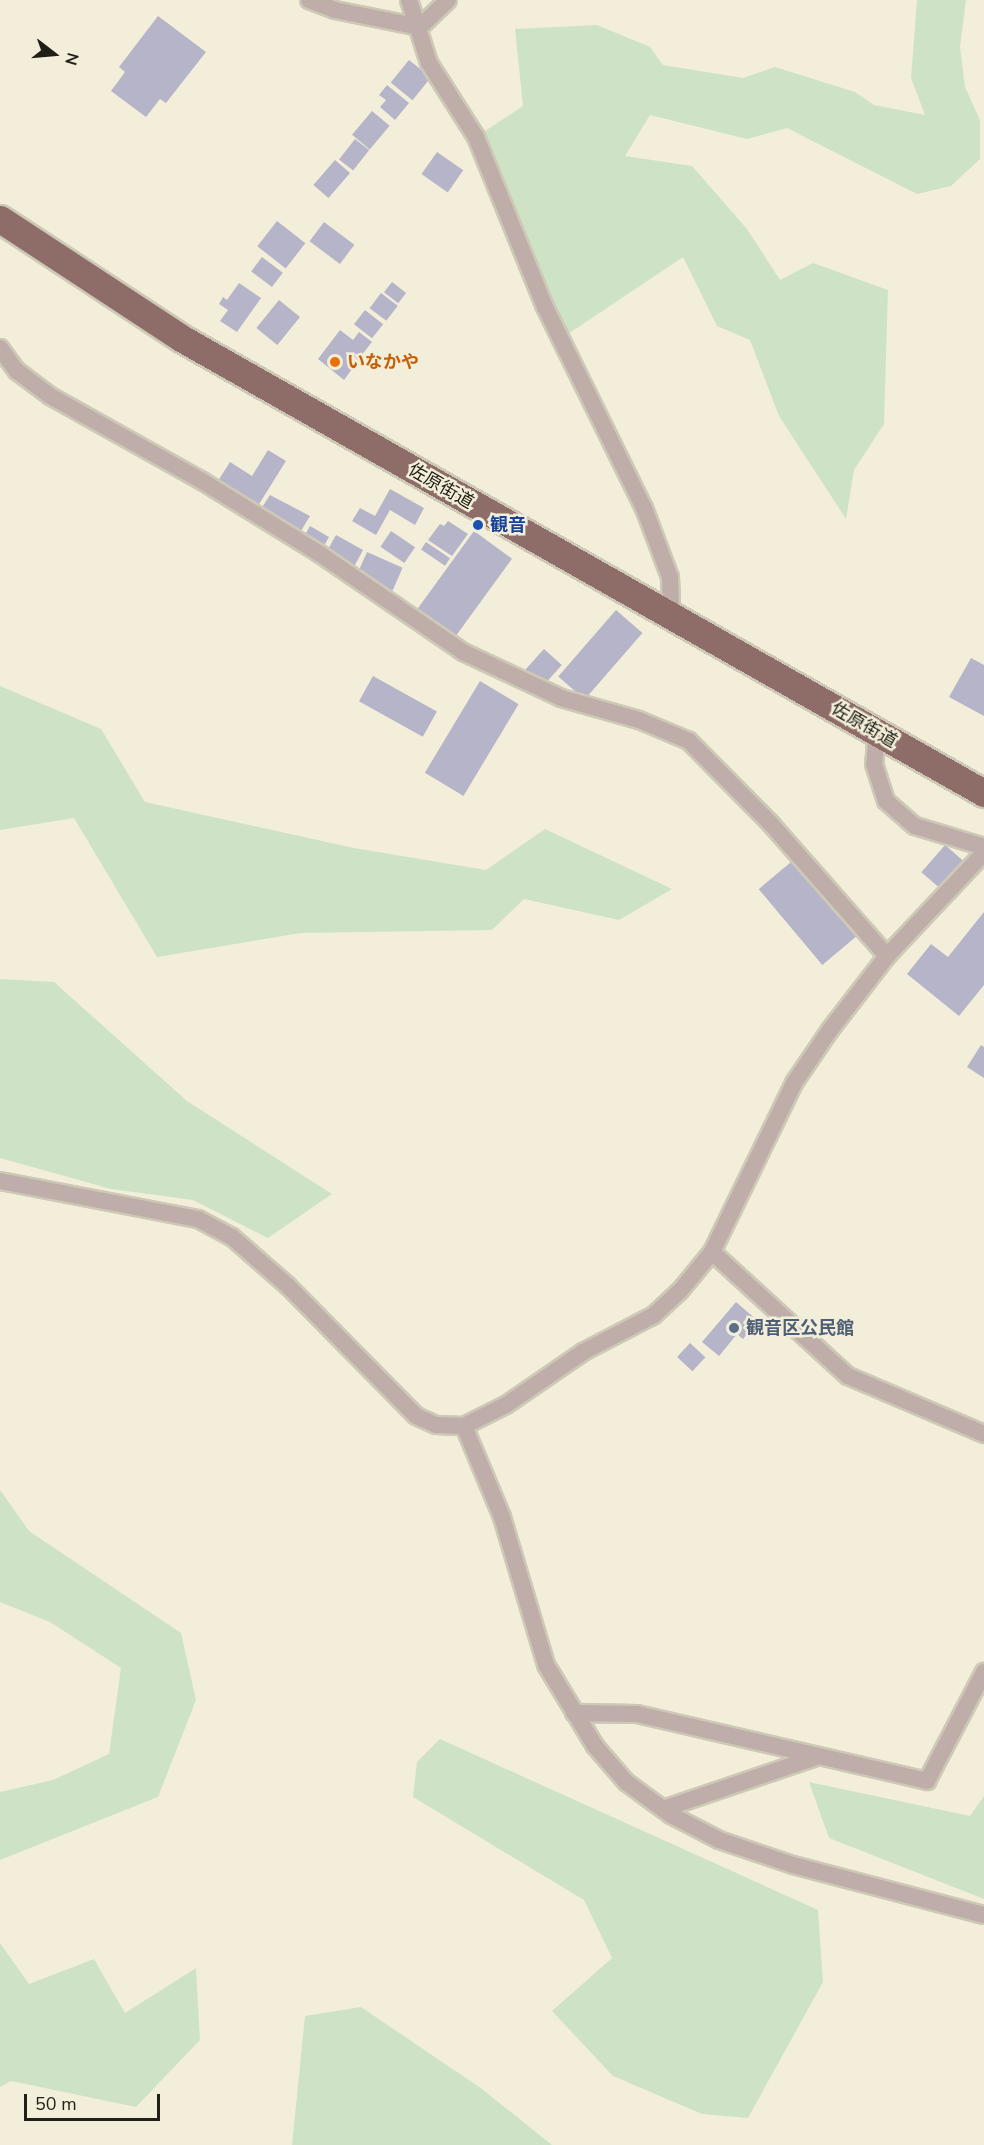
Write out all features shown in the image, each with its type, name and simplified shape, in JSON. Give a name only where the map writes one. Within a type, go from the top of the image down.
[{"type":"highway","name":"佐原街道","points":[[0,219],[181,338],[984,793]]},
{"type":"street","points":[[309,0],[334,10],[420,27]]},
{"type":"street","points":[[409,0],[420,27],[429,63],[476,137],[545,307],[644,508],[670,577],[671,614]]},
{"type":"street","points":[[420,27],[448,0]]},
{"type":"street","points":[[0,348],[17,371],[50,396],[202,481],[320,554],[463,652],[561,698],[639,720],[689,741],[771,824],[887,956]]},
{"type":"street","points":[[0,368],[17,371]]},
{"type":"street","points":[[877,732],[874,764],[886,801],[915,826],[984,847]]},
{"type":"street","points":[[0,1180],[198,1219],[232,1237],[288,1286],[416,1416],[436,1425],[464,1426],[506,1405],[583,1352],[654,1315],[712,1252],[794,1083],[887,956],[984,853]]},
{"type":"street","points":[[712,1252],[848,1376],[984,1434]]},
{"type":"street","points":[[464,1426],[502,1517],[546,1665],[574,1713],[626,1782],[663,1809],[719,1840],[793,1865],[984,1915]]},
{"type":"street","points":[[574,1713],[636,1714],[814,1758],[927,1781],[984,1672]]},
{"type":"street","points":[[663,1809],[814,1758]]},
{"type":"green space","points":[[917,0],[966,0],[960,47],[965,87],[980,120],[980,159],[951,186],[917,194],[787,128],[747,139],[650,115],[625,156],[692,166],[747,229],[780,280],[813,263],[888,290],[884,424],[854,470],[846,519],[779,416],[750,340],[717,326],[683,257],[562,338],[476,137],[523,106],[515,29],[597,25],[650,47],[663,65],[743,78],[775,67],[855,92],[874,105],[925,115],[911,78]]},
{"type":"green space","points":[[0,686],[101,729],[145,802],[354,848],[486,870],[545,829],[672,889],[619,920],[524,899],[492,930],[301,933],[157,957],[74,818],[0,830]]},
{"type":"green space","points":[[0,979],[54,982],[187,1101],[332,1194],[268,1238],[193,1200],[111,1189],[0,1158]]},
{"type":"green space","points":[[0,1490],[29,1531],[181,1633],[196,1700],[158,1797],[0,1860],[0,1792],[53,1780],[109,1754],[121,1668],[50,1622],[0,1602]]},
{"type":"green space","points":[[440,1739],[818,1910],[823,1982],[748,2118],[702,2114],[613,2076],[552,2011],[612,1958],[584,1900],[413,1797],[417,1762]]},
{"type":"green space","points":[[809,1782],[970,1816],[984,1796],[984,1899],[829,1838]]},
{"type":"green space","points":[[0,1943],[29,1984],[94,1959],[125,2013],[196,1968],[200,2040],[136,2107],[11,2081],[0,2087]]},
{"type":"green space","points":[[361,2007],[482,2089],[552,2145],[292,2145],[305,2016]]},
{"type":"building","points":[[158,16],[206,52],[166,103],[160,99],[146,117],[111,91],[125,72],[119,67]]},
{"type":"building","points":[[409,60],[431,78],[413,100],[391,83]]},
{"type":"building","points":[[387,85],[409,103],[395,120],[380,107],[386,100],[379,95]]},
{"type":"building","points":[[372,111],[390,126],[370,150],[352,135]]},
{"type":"building","points":[[355,139],[369,150],[353,171],[339,159]]},
{"type":"building","points":[[437,152],[463,170],[448,192],[422,174]]},
{"type":"building","points":[[335,160],[350,173],[328,198],[313,185]]},
{"type":"building","points":[[277,221],[305,243],[286,268],[257,246]]},
{"type":"building","points":[[324,222],[354,245],[340,264],[310,241]]},
{"type":"building","points":[[262,257],[283,273],[272,287],[251,271]]},
{"type":"building","points":[[392,282],[406,293],[398,303],[384,292]]},
{"type":"building","points":[[239,283],[261,298],[237,332],[220,321],[228,310],[219,304],[223,297],[227,300]]},
{"type":"building","points":[[381,293],[398,306],[386,321],[370,308]]},
{"type":"building","points":[[279,300],[300,317],[277,345],[256,328]]},
{"type":"building","points":[[365,310],[383,324],[372,338],[354,324]]},
{"type":"building","points":[[340,330],[353,340],[359,332],[372,342],[357,361],[353,359],[355,365],[344,380],[318,359]]},
{"type":"building","points":[[268,450],[286,461],[256,509],[216,484],[230,462],[252,476]]},
{"type":"building","points":[[390,489],[424,508],[415,525],[390,510],[376,535],[352,521],[360,508],[375,516]]},
{"type":"building","points":[[270,495],[310,516],[298,536],[259,512]]},
{"type":"building","points":[[448,521],[468,534],[452,556],[428,540],[440,524],[444,526]]},
{"type":"building","points":[[310,526],[329,537],[321,552],[302,541]]},
{"type":"building","points":[[391,531],[415,547],[404,563],[380,547]]},
{"type":"building","points":[[474,531],[512,559],[453,640],[415,612]]},
{"type":"building","points":[[336,535],[363,550],[352,570],[325,555]]},
{"type":"building","points":[[426,542],[450,558],[445,566],[421,549]]},
{"type":"building","points":[[367,552],[403,568],[392,591],[357,575]]},
{"type":"building","points":[[616,610],[642,633],[585,699],[558,676]]},
{"type":"building","points":[[544,649],[562,665],[543,686],[525,670]]},
{"type":"building","points":[[971,658],[984,665],[984,716],[949,697]]},
{"type":"building","points":[[373,676],[437,711],[423,737],[359,701]]},
{"type":"building","points":[[480,681],[519,704],[463,796],[425,773]]},
{"type":"building","points":[[945,845],[966,863],[943,891],[921,872]]},
{"type":"building","points":[[797,857],[861,933],[822,965],[759,889]]},
{"type":"building","points":[[984,912],[984,985],[959,1016],[907,974],[931,944],[948,957]]},
{"type":"building","points":[[981,1045],[984,1047],[984,1078],[967,1067]]},
{"type":"building","name":"観音区公民館","points":[[736,1302],[758,1321],[743,1339],[737,1334],[719,1356],[702,1342]]},
{"type":"building","points":[[690,1343],[705,1357],[692,1371],[677,1357]]},
{"type":"place","name":"いなかや","points":[[335,362]]},
{"type":"place","name":"観音","points":[[478,525]]},
{"type":"place","name":"観音区公民館","points":[[734,1328]]}]
